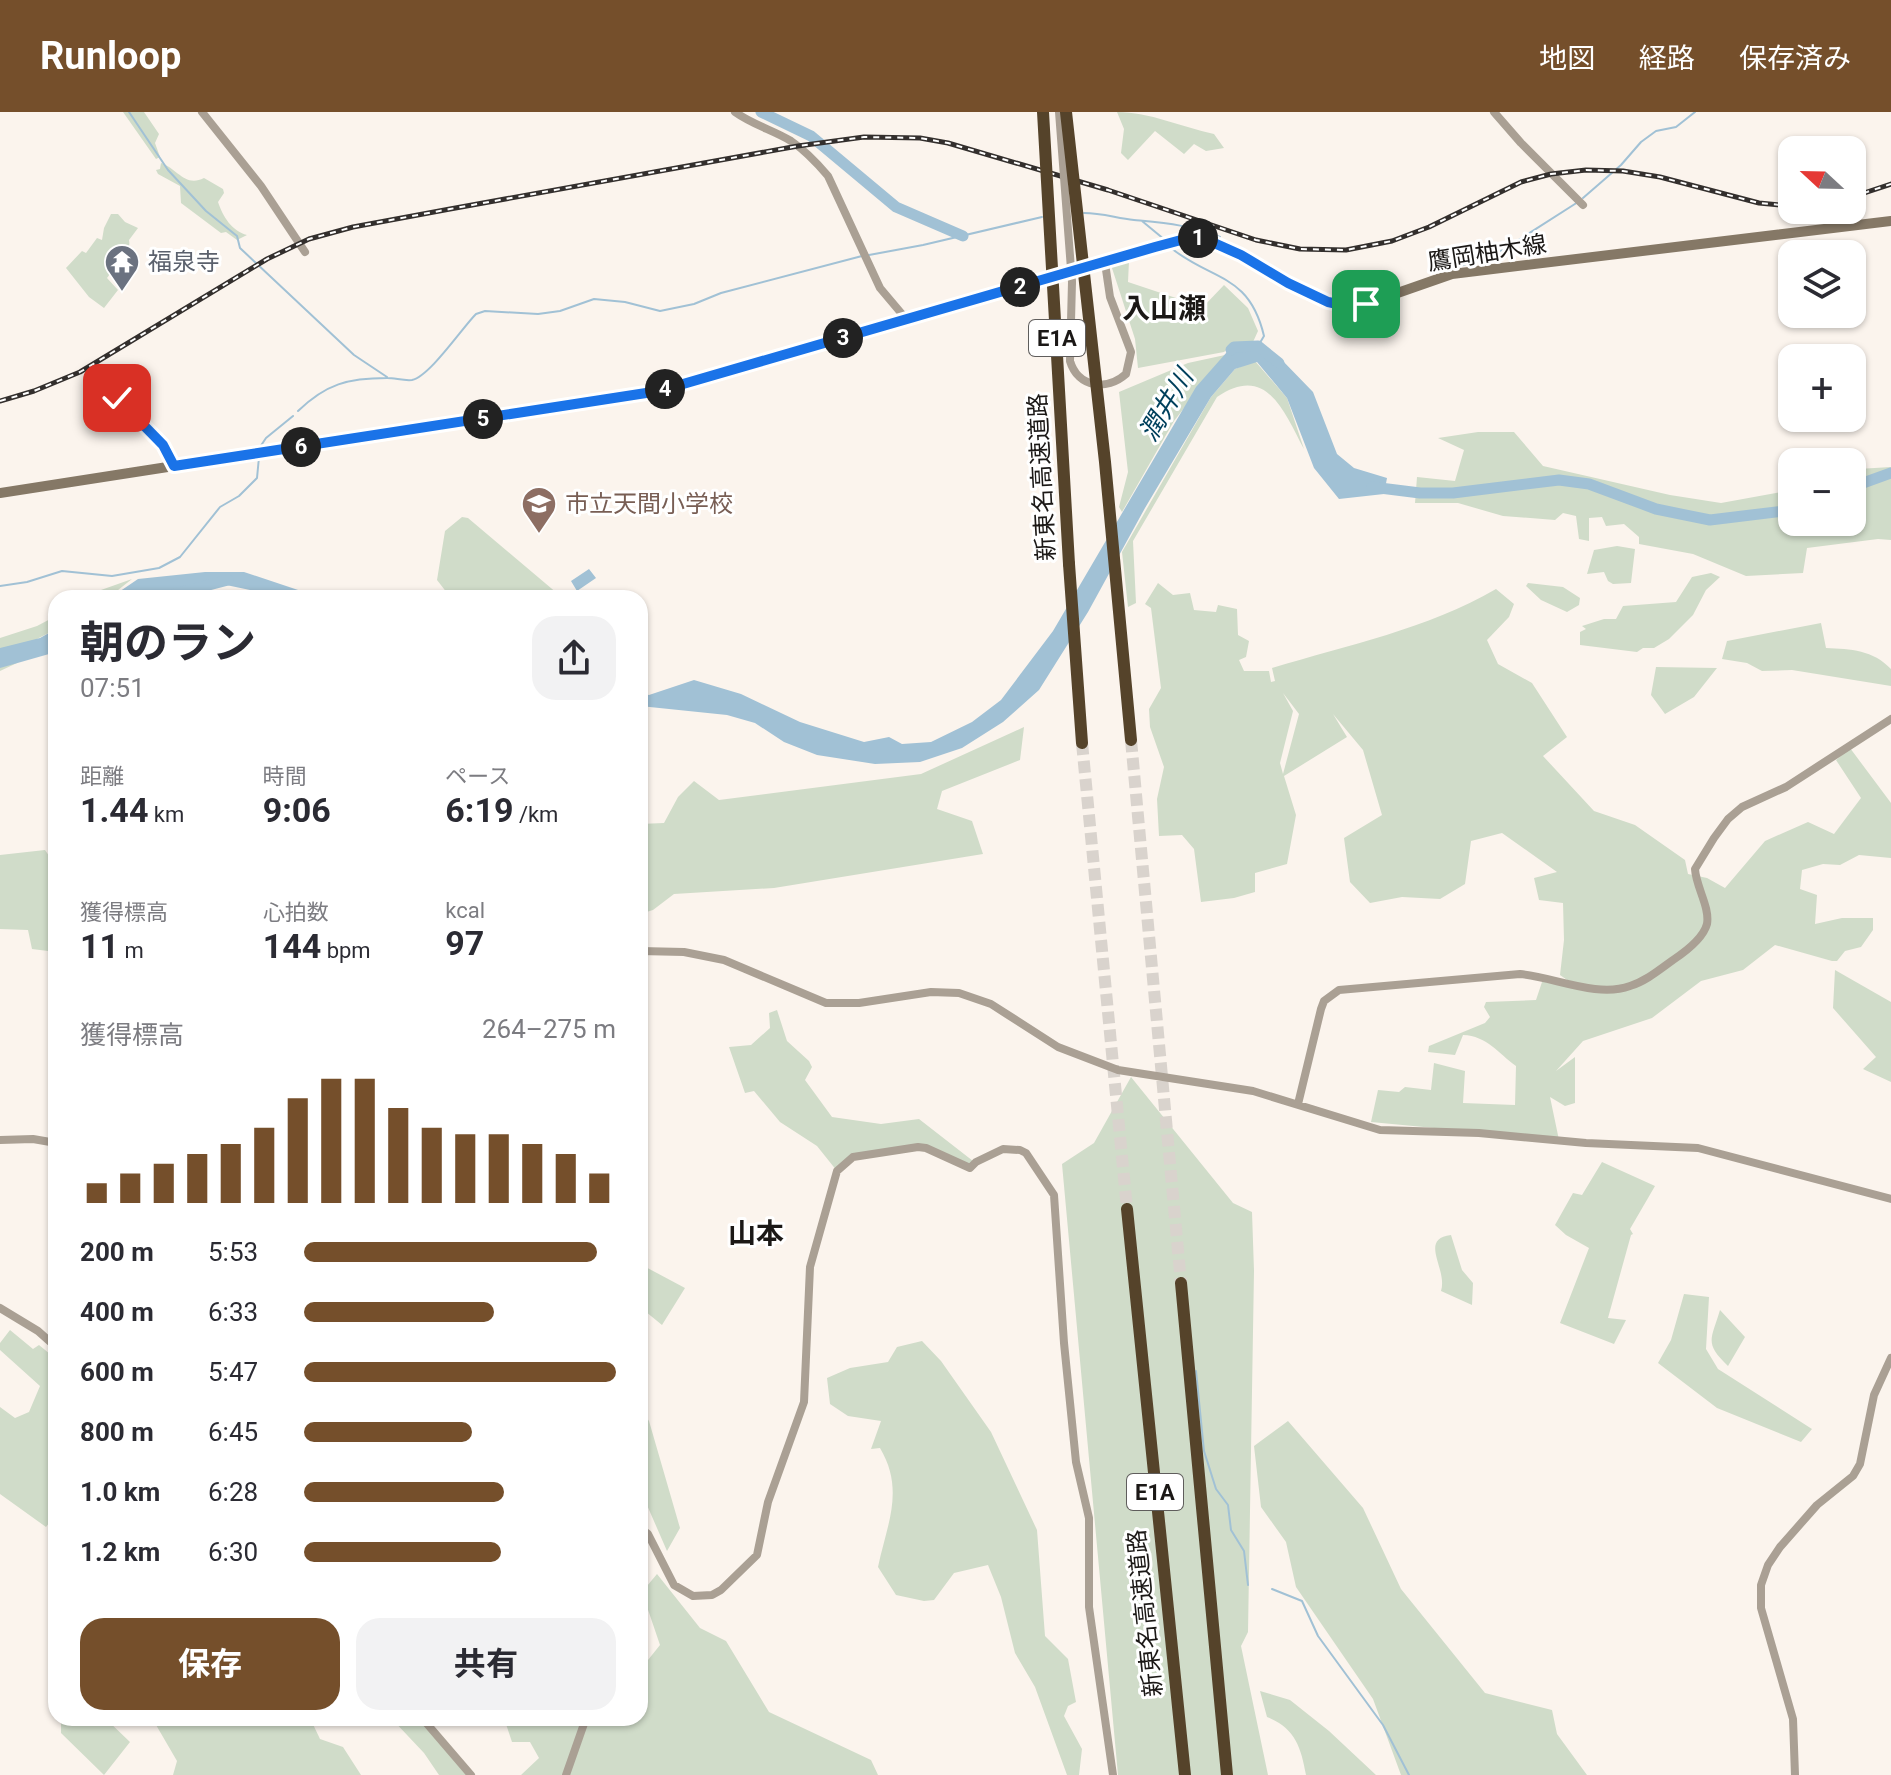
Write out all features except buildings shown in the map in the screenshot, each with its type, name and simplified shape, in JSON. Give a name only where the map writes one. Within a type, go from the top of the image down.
[{"type":"highway","name":"新東名高速道路","points":[[1043,112],[1082,743]]},
{"type":"highway","name":"E1A","points":[[1066,112],[1105,462],[1131,740]]},
{"type":"highway","name":"新東名高速道路","points":[[1127,1209],[1185,1775]]},
{"type":"highway","name":"E1A","points":[[1181,1283],[1227,1775]]},
{"type":"main road","name":"鷹岡柚木線","points":[[0,493],[659,391],[1181,240],[1203,238],[1318,297],[1338,305],[1355,306],[1452,274],[1891,221]]},
{"type":"main road","points":[[106,387],[163,445],[174,466]]},
{"type":"street","points":[[202,112],[261,186],[305,252]]},
{"type":"street","points":[[735,112],[790,141],[815,160],[836,190],[880,288],[907,320]]},
{"type":"street","points":[[1059,112],[1072,282],[1070,361],[1073,371],[1082,380],[1109,385],[1126,374],[1131,352],[1110,297],[1105,263]]},
{"type":"street","points":[[1494,112],[1583,205]]},
{"type":"street","points":[[1298,1104],[1321,1009],[1324,1001],[1339,990],[1513,974],[1544,976],[1599,990],[1629,987],[1645,980],[1685,952],[1707,925],[1695,869],[1728,819],[1742,807],[1786,787],[1891,719]]},
{"type":"street","points":[[648,951],[684,952],[724,960],[826,1003],[859,1003],[944,991],[969,995],[991,1004],[1058,1047],[1118,1070],[1253,1091],[1393,1132],[1479,1133],[1586,1143],[1698,1148],[1891,1199]]},
{"type":"street","points":[[0,1140],[48,1142]]},
{"type":"street","points":[[648,1534],[674,1585],[693,1596],[712,1595],[721,1590],[757,1555],[768,1502],[804,1402],[810,1267],[837,1171],[853,1157],[918,1147],[970,1168],[1003,1149],[1013,1148],[1026,1153],[1054,1195],[1076,1462],[1089,1518],[1089,1607],[1113,1775]]},
{"type":"street","points":[[0,1308],[27,1323],[48,1340]]},
{"type":"street","points":[[1795,1775],[1793,1719],[1761,1608],[1761,1585],[1768,1565],[1780,1547],[1817,1505],[1853,1476],[1860,1464],[1874,1395],[1891,1358]]},
{"type":"street","points":[[429,1726],[471,1775]]},
{"type":"street","points":[[566,1775],[583,1726]]},
{"type":"green space","points":[[123,112],[144,112],[159,134],[155,143],[160,157],[156,159]]},
{"type":"green space","points":[[1117,112],[1153,117],[1214,134],[1224,148],[1206,151],[1194,144],[1184,154],[1155,131],[1128,160],[1121,153],[1124,129]]},
{"type":"green space","points":[[161,163],[186,179],[204,178],[223,189],[218,202],[223,213],[233,227],[247,235],[237,240],[226,232],[221,233],[181,203],[180,186],[156,170],[160,169]]},
{"type":"green space","points":[[111,214],[118,214],[125,222],[138,228],[129,240],[125,255],[107,278],[118,290],[104,308],[89,297],[66,268],[82,251],[86,253],[97,238],[102,240]]},
{"type":"green space","points":[[1129,261],[1128,282],[1203,307],[1224,285],[1248,308],[1258,331],[1253,342],[1234,343],[1224,352],[1138,368],[1135,339],[1111,265]]},
{"type":"green space","points":[[1225,355],[1174,421],[1122,512],[1119,507],[1128,472],[1119,392],[1188,363]]},
{"type":"green space","points":[[1255,361],[1287,398],[1304,449],[1281,407],[1261,389],[1249,386],[1234,388],[1217,397],[1133,541],[1136,603],[1128,607],[1122,552],[1211,397],[1235,369]]},
{"type":"green space","points":[[1478,432],[1514,432],[1543,466],[1670,495],[1721,503],[1778,493],[1778,536],[1866,536],[1866,469],[1891,467],[1891,540],[1807,548],[1803,573],[1746,576],[1693,554],[1639,544],[1639,537],[1624,524],[1606,526],[1602,517],[1589,518],[1589,541],[1579,539],[1576,516],[1563,513],[1555,520],[1503,516],[1458,503],[1415,503],[1417,477],[1455,481],[1464,450],[1438,438]]},
{"type":"green space","points":[[462,517],[468,518],[553,590],[445,590],[437,580],[445,531]]},
{"type":"green space","points":[[1617,546],[1635,549],[1631,583],[1613,584],[1604,572],[1587,574],[1594,550]]},
{"type":"green space","points":[[1711,573],[1720,577],[1706,590],[1693,615],[1669,639],[1654,648],[1643,648],[1637,652],[1580,645],[1580,632],[1586,629],[1582,626],[1604,619],[1616,619],[1623,606],[1676,602],[1692,577]]},
{"type":"green space","points":[[132,579],[118,590],[101,590]]},
{"type":"green space","points":[[1158,583],[1173,595],[1190,593],[1194,610],[1216,612],[1218,605],[1237,609],[1238,635],[1249,641],[1246,657],[1239,660],[1244,671],[1269,671],[1271,682],[1275,681],[1272,668],[1415,626],[1496,589],[1514,604],[1509,617],[1487,640],[1498,664],[1532,683],[1567,737],[1543,756],[1594,811],[1635,825],[1685,860],[1688,874],[1707,878],[1725,888],[1765,841],[1808,822],[1834,834],[1861,798],[1836,760],[1850,748],[1891,803],[1891,858],[1859,855],[1840,865],[1823,864],[1802,870],[1800,889],[1817,895],[1815,924],[1842,918],[1873,918],[1873,930],[1861,947],[1845,951],[1837,961],[1775,945],[1743,970],[1701,981],[1652,1018],[1583,1041],[1556,1071],[1575,1057],[1575,1103],[1565,1106],[1550,1097],[1559,1140],[1371,1122],[1378,1090],[1399,1092],[1405,1087],[1431,1090],[1434,1063],[1465,1071],[1463,1103],[1515,1105],[1516,1066],[1492,1046],[1479,1038],[1463,1035],[1455,1055],[1428,1052],[1429,1046],[1485,1023],[1490,1017],[1484,1007],[1486,1002],[1536,1000],[1543,979],[1570,982],[1560,975],[1564,940],[1563,903],[1539,900],[1534,878],[1557,872],[1502,833],[1471,841],[1465,884],[1440,899],[1402,897],[1370,903],[1350,882],[1344,838],[1382,815],[1363,750],[1333,714],[1347,737],[1284,776],[1296,815],[1287,864],[1255,873],[1255,892],[1201,902],[1194,849],[1182,835],[1159,836],[1157,799],[1164,767],[1150,727],[1149,709],[1161,688],[1151,608],[1145,604]],"holes":[[[1283,693],[1299,714],[1283,774],[1280,763],[1293,711]]]},
{"type":"green space","points":[[1528,583],[1563,587],[1580,598],[1579,605],[1567,612],[1541,600],[1526,586]]},
{"type":"green space","points":[[48,620],[48,633],[37,639],[17,663],[0,671],[0,638]]},
{"type":"green space","points":[[1821,623],[1826,648],[1853,650],[1877,658],[1891,669],[1891,686],[1792,670],[1762,671],[1747,663],[1722,659],[1727,641]]},
{"type":"green space","points":[[1656,667],[1717,668],[1694,697],[1665,714],[1651,695]]},
{"type":"green space","points":[[1024,727],[1020,760],[942,791],[937,809],[972,821],[983,854],[774,888],[674,894],[648,912],[648,824],[664,823],[678,797],[694,781],[719,800],[921,774]]},
{"type":"green space","points":[[45,850],[48,854],[48,951],[32,949],[28,930],[0,929],[0,855]]},
{"type":"green space","points":[[1835,970],[1891,1002],[1891,1082],[1863,1069],[1876,1057],[1833,1008]]},
{"type":"green space","points":[[777,1010],[787,1041],[812,1067],[805,1080],[832,1117],[881,1124],[919,1119],[973,1161],[966,1166],[918,1147],[853,1157],[837,1171],[817,1146],[780,1122],[754,1091],[745,1093],[729,1047],[751,1045],[770,1028],[769,1013]]},
{"type":"green space","points":[[1131,1077],[1233,1203],[1252,1212],[1254,1271],[1248,1632],[1241,1646],[1268,1775],[1118,1775],[1062,1164],[1094,1143]]},
{"type":"green space","points":[[1602,1162],[1655,1186],[1630,1229],[1633,1234],[1608,1318],[1626,1320],[1614,1344],[1560,1323],[1589,1248],[1555,1225],[1573,1193],[1582,1195]]},
{"type":"green space","points":[[1451,1235],[1462,1270],[1473,1283],[1472,1305],[1441,1291],[1436,1242]]},
{"type":"green space","points":[[648,1268],[685,1288],[662,1325],[648,1314]]},
{"type":"green space","points":[[1684,1294],[1709,1297],[1706,1349],[1718,1369],[1812,1429],[1801,1442],[1717,1408],[1658,1363],[1671,1340]]},
{"type":"green space","points":[[1720,1310],[1745,1337],[1728,1366],[1715,1352],[1712,1341]]},
{"type":"green space","points":[[10,1330],[33,1349],[39,1345],[48,1352],[46,1527],[0,1494],[0,1407],[15,1418],[29,1412],[40,1386],[0,1350],[0,1343]]},
{"type":"green space","points":[[922,1341],[941,1361],[991,1432],[1037,1530],[1045,1636],[1068,1659],[1076,1702],[1068,1706],[1064,1716],[1082,1749],[1079,1775],[1067,1775],[1035,1687],[1015,1653],[1001,1597],[988,1565],[954,1573],[934,1600],[924,1601],[896,1595],[878,1567],[893,1493],[892,1478],[880,1448],[871,1449],[881,1421],[848,1416],[830,1404],[827,1378],[850,1368],[888,1362],[897,1347]]},
{"type":"green space","points":[[648,1420],[680,1528],[667,1551],[648,1507]]},
{"type":"green space","points":[[1288,1421],[1363,1508],[1401,1589],[1485,1693],[1552,1710],[1557,1734],[1587,1775],[1401,1775],[1373,1699],[1296,1587],[1286,1542],[1261,1507],[1254,1446]]},
{"type":"green space","points":[[657,1574],[700,1628],[726,1641],[769,1712],[871,1760],[878,1775],[521,1775],[539,1758],[530,1742],[512,1742],[507,1726],[648,1726],[648,1660],[660,1645],[648,1610],[648,1585]]},
{"type":"green space","points":[[1260,1691],[1290,1700],[1376,1775],[1306,1775],[1295,1740],[1284,1727],[1267,1717]]},
{"type":"green space","points":[[61,1726],[113,1726],[130,1742],[104,1775],[61,1733]]},
{"type":"green space","points":[[157,1726],[314,1726],[320,1739],[343,1747],[361,1775],[173,1775],[177,1761]]},
{"type":"green space","points":[[399,1726],[427,1726],[467,1775],[439,1775],[424,1753]]},
{"type":"water","points":[[1234,344],[1280,358],[1313,392],[1337,454],[1354,468],[1387,478],[1384,494],[1339,499],[1314,468],[1287,398],[1257,362],[1235,369],[1211,397],[1088,612],[1039,690],[1003,722],[962,748],[920,762],[875,764],[817,755],[784,742],[755,723],[727,715],[648,707],[648,695],[694,680],[741,694],[800,722],[864,742],[889,737],[902,744],[931,742],[972,722],[1001,700],[1053,631],[1196,387]]},
{"type":"water","points":[[589,569],[596,578],[578,590],[571,581]]},
{"type":"water","points":[[205,572],[244,572],[298,590],[250,590],[207,581],[188,590],[122,590],[138,579]]},
{"type":"water","points":[[48,634],[48,654],[0,668],[0,648]]},
{"type":"waterway","points":[[129,112],[168,170],[206,211],[237,236],[240,248],[354,355],[387,377]]},
{"type":"waterway","points":[[761,112],[811,136],[896,207],[963,236]]},
{"type":"waterway","points":[[1583,198],[1621,165],[1641,142],[1656,131],[1676,127],[1695,112]]},
{"type":"waterway","points":[[1450,270],[1503,250],[1578,202]]},
{"type":"waterway","points":[[1084,213],[1177,225],[1220,237]]},
{"type":"waterway","points":[[869,255],[1042,217]]},
{"type":"waterway","points":[[1142,221],[1165,240]]},
{"type":"waterway","points":[[1171,248],[1227,281],[1249,300],[1264,336],[1258,346]]},
{"type":"waterway","points":[[298,411],[318,394],[338,384],[361,379],[412,380],[419,377],[476,314],[485,311],[538,314],[560,311],[594,299],[625,302],[660,311],[862,256]]},
{"type":"waterway","points":[[1363,299],[1376,295]]},
{"type":"waterway","name":"潤井川","points":[[1231,350],[1234,347],[1258,346],[1279,363]]},
{"type":"waterway","points":[[260,447],[266,438],[293,416]]},
{"type":"waterway","points":[[0,586],[27,582],[62,571],[112,576],[159,568],[180,557],[220,507],[239,496],[257,478],[259,457]]},
{"type":"waterway","name":"潤井川","points":[[1866,482],[1891,473]]},
{"type":"waterway","name":"潤井川","points":[[1372,487],[1420,493],[1453,493],[1559,480],[1589,484],[1656,509],[1710,520],[1778,512]]},
{"type":"waterway","name":"潤井川","points":[[190,590],[228,580]]},
{"type":"waterway","points":[[1196,1371],[1204,1451],[1216,1489],[1228,1505],[1231,1530],[1244,1551],[1248,1585]]},
{"type":"waterway","points":[[1272,1589],[1302,1601],[1318,1636],[1383,1725],[1409,1775]]},
{"type":"tunnel","points":[[1131,740],[1181,1283]]},
{"type":"tunnel","points":[[1082,743],[1127,1209]]},
{"type":"railway","points":[[0,401],[80,372],[267,259],[309,239],[353,227],[450,209],[798,146],[864,137],[920,138],[948,143],[1108,190],[1256,240],[1300,249],[1346,250],[1392,241],[1429,227],[1521,182],[1551,174],[1586,170],[1623,171],[1660,177],[1759,203],[1778,205]]},
{"type":"railway","points":[[1866,192],[1891,184]]},
{"type":"place","name":"福泉寺","points":[[122,293]]},
{"type":"place","name":"市立天間小学校","points":[[539,535]]},
{"type":"district","name":"入山瀬","points":[[1164,308]]},
{"type":"district","name":"山本","points":[[756,1233]]},
{"type":"route","points":[[117,398],[167,449],[174,466],[344,442],[659,391],[1155,247],[1197,238],[1218,243],[1328,302],[1347,306],[1366,304]]}]
